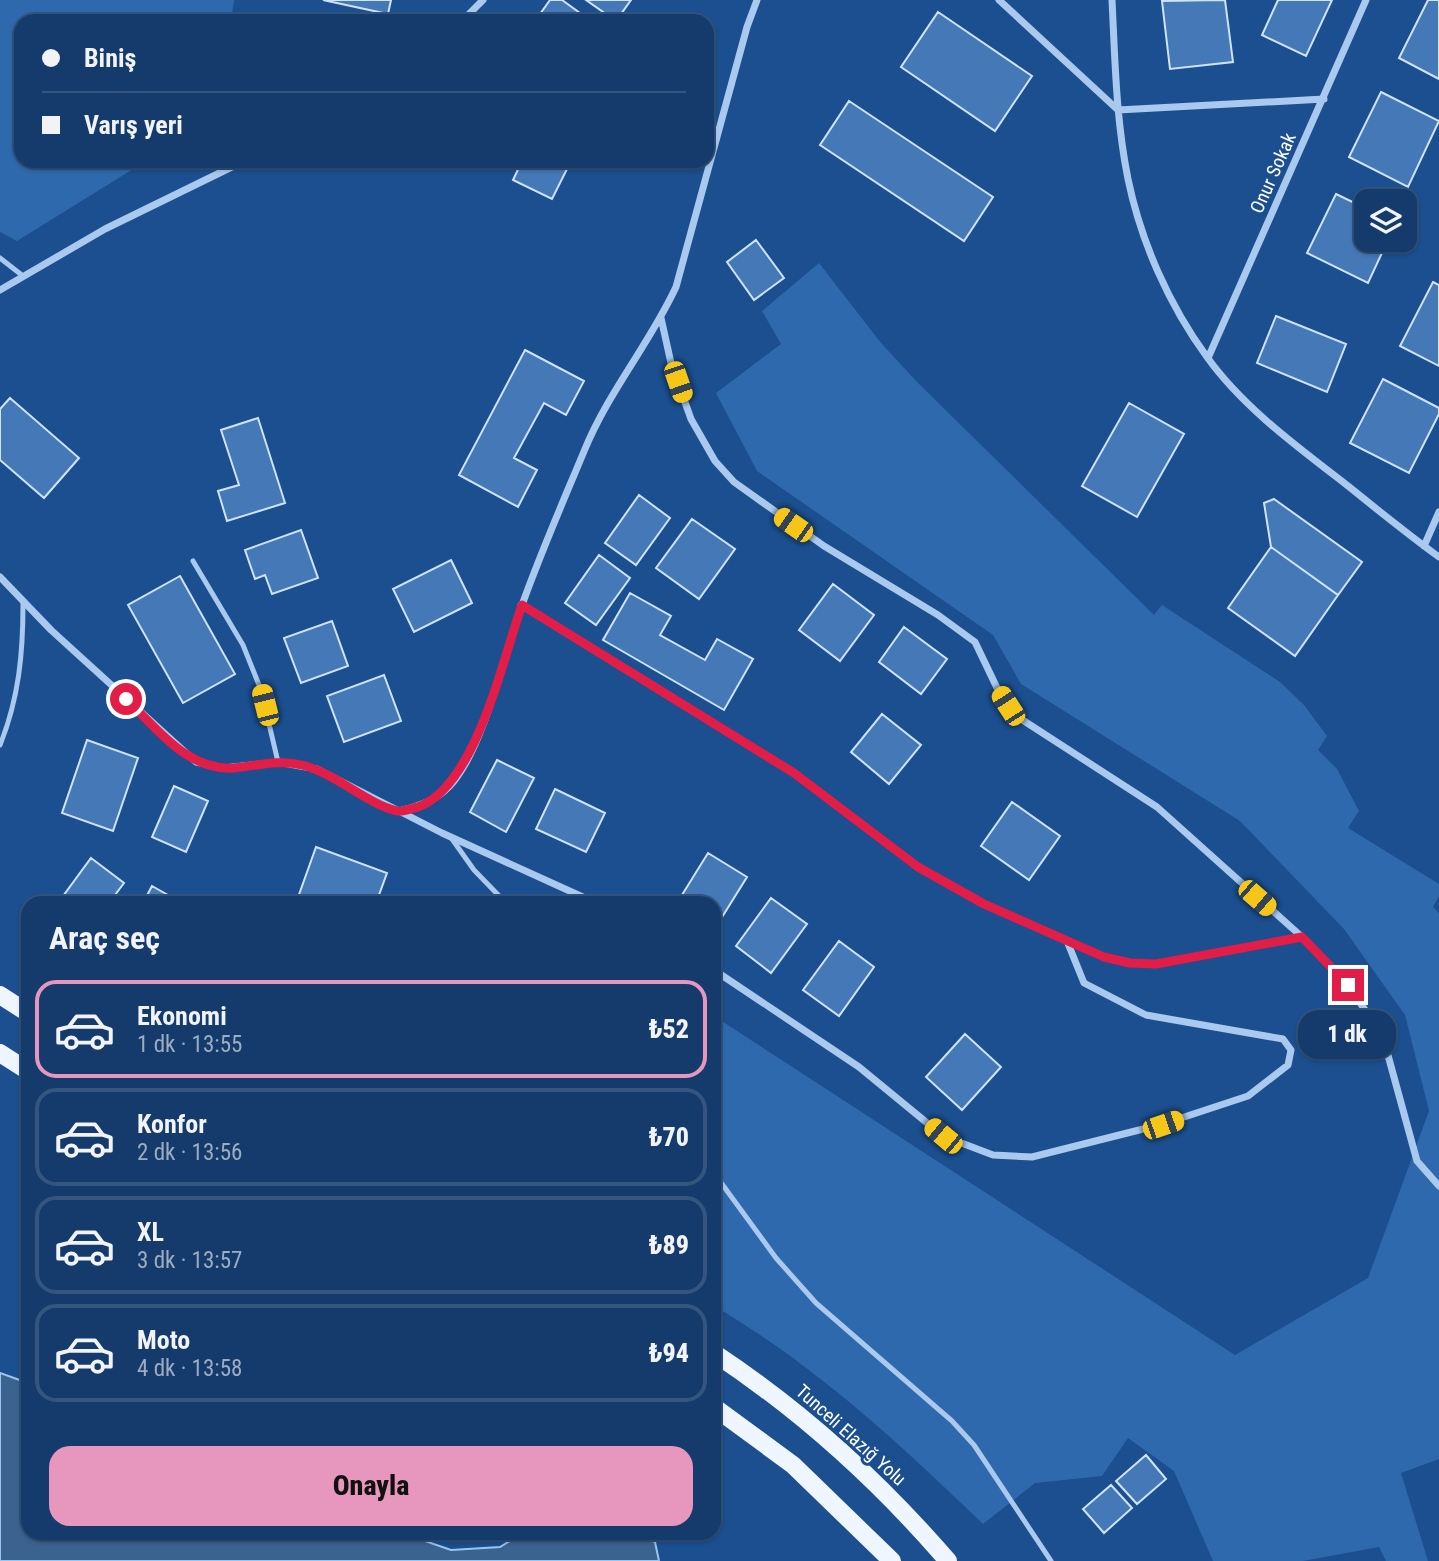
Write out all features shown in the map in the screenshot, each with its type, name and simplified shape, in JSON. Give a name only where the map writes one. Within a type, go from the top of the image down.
[{"type":"main road","points":[[0,995],[21,1008]]},
{"type":"main road","points":[[0,1053],[21,1066]]},
{"type":"main road","name":"Tunceli Elazığ Yolu","points":[[721,1358],[809,1421],[866,1474],[948,1561]]},
{"type":"main road","points":[[721,1413],[793,1465],[892,1561]]},
{"type":"street","points":[[469,14],[483,0]]},
{"type":"street","points":[[714,150],[747,27],[757,0]]},
{"type":"street","points":[[999,0],[1118,110],[1324,99]]},
{"type":"street","points":[[1112,0],[1118,110],[1128,179],[1140,227],[1168,295],[1208,358],[1288,440],[1439,557]]},
{"type":"street","name":"Onur Sokak","points":[[1208,358],[1366,0]]},
{"type":"street","points":[[0,290],[106,229],[230,168]]},
{"type":"street","points":[[399,811],[422,805],[443,793],[464,765],[522,605],[610,396],[661,318],[676,286],[709,168]]},
{"type":"street","points":[[661,318],[671,363],[691,419],[715,461],[734,482],[803,532],[938,615],[975,642],[998,690],[1021,719],[1157,807],[1302,937],[1348,985],[1376,1026],[1394,1075],[1417,1161],[1439,1186]]},
{"type":"street","points":[[1424,546],[1439,512]]},
{"type":"street","points":[[0,578],[23,604],[196,762],[224,768],[278,762],[317,769],[451,837],[581,896]]},
{"type":"street","points":[[522,605],[794,773],[918,867],[984,904],[1104,957],[1130,963],[1156,964],[1302,937]]},
{"type":"street","points":[[721,975],[850,1061],[943,1136],[993,1155],[1032,1157],[1163,1125],[1248,1096],[1288,1065],[1291,1050],[1283,1039],[1146,1015],[1084,983],[1068,941]]},
{"type":"lane","points":[[0,258],[23,276]]},
{"type":"lane","points":[[193,561],[243,645],[261,690],[278,762]]},
{"type":"lane","points":[[0,744],[18,689],[23,651],[23,604]]},
{"type":"lane","points":[[451,837],[474,870],[499,896]]},
{"type":"lane","points":[[721,1183],[776,1258],[816,1303],[952,1422],[974,1446],[1051,1561]]},
{"type":"shaded area","points":[[0,0],[234,0],[232,14],[14,14],[14,168],[135,168],[17,241],[0,232]]},
{"type":"shaded area","points":[[819,263],[881,343],[917,382],[1154,615],[1162,605],[1280,682],[1304,705],[1327,736],[1318,750],[1337,769],[1359,811],[1348,828],[1439,884],[1439,896],[1433,907],[1439,913],[1439,1459],[1401,1473],[1428,1561],[1386,1561],[1379,1547],[1303,1561],[1213,1561],[1174,1471],[1128,1438],[1102,1476],[1035,1483],[983,1524],[855,1407],[787,1354],[721,1310],[721,1021],[1235,1355],[1368,1278],[1429,1111],[1405,1015],[1344,929],[1240,821],[1021,684],[993,635],[757,471],[716,393],[781,344],[762,311]]},
{"type":"shaded area","points":[[0,1373],[21,1380],[21,1540],[422,1540],[451,1550],[500,1547],[512,1540],[650,1540],[655,1542],[659,1561],[0,1561]]},
{"type":"building","points":[[323,0],[391,0],[388,14]]},
{"type":"building","points":[[550,0],[562,0],[581,14],[540,14]]},
{"type":"building","points":[[586,0],[631,0],[621,14],[606,14]]},
{"type":"building","points":[[1225,0],[1233,62],[1170,69],[1162,1]]},
{"type":"building","points":[[1278,0],[1332,0],[1306,56],[1262,35]]},
{"type":"building","points":[[1428,0],[1439,0],[1439,79],[1399,58]]},
{"type":"building","points":[[938,12],[1032,76],[995,131],[901,67]]},
{"type":"building","points":[[1381,92],[1439,121],[1408,187],[1349,157]]},
{"type":"building","points":[[849,101],[993,197],[964,241],[820,145]]},
{"type":"building","points":[[519,168],[568,168],[552,199],[513,180]]},
{"type":"building","points":[[1336,194],[1354,203],[1354,252],[1382,252],[1368,283],[1307,253]]},
{"type":"building","points":[[756,240],[784,278],[754,300],[727,262]]},
{"type":"building","points":[[1433,282],[1439,285],[1439,366],[1400,346]]},
{"type":"building","points":[[1276,316],[1346,344],[1327,392],[1257,363]]},
{"type":"building","points":[[525,350],[584,381],[566,415],[544,403],[514,458],[537,470],[518,507],[459,475]]},
{"type":"building","points":[[1383,379],[1439,408],[1439,414],[1409,473],[1350,443]]},
{"type":"building","points":[[10,398],[79,458],[44,498],[0,460],[0,409]]},
{"type":"building","points":[[1129,403],[1184,434],[1137,517],[1082,486]]},
{"type":"building","points":[[258,418],[285,503],[227,521],[218,491],[239,485],[221,430]]},
{"type":"building","points":[[639,495],[670,518],[636,565],[605,543]]},
{"type":"building","points":[[1274,499],[1362,562],[1338,595],[1271,547],[1264,503]]},
{"type":"building","points":[[692,519],[735,549],[699,599],[656,568]]},
{"type":"building","points":[[301,530],[318,578],[272,594],[265,575],[255,579],[245,550]]},
{"type":"building","points":[[1271,547],[1338,595],[1295,656],[1228,608]]},
{"type":"building","points":[[599,555],[630,578],[596,625],[565,603]]},
{"type":"building","points":[[451,560],[472,603],[414,632],[393,589]]},
{"type":"building","points":[[180,576],[235,674],[183,703],[128,605]]},
{"type":"building","points":[[833,584],[874,615],[840,661],[799,630]]},
{"type":"building","points":[[630,593],[671,616],[660,635],[705,660],[717,639],[753,659],[724,710],[603,640]]},
{"type":"building","points":[[332,621],[348,666],[301,683],[284,638]]},
{"type":"building","points":[[904,627],[947,659],[921,694],[879,662]]},
{"type":"building","points":[[384,675],[401,721],[344,742],[327,696]]},
{"type":"building","points":[[882,714],[921,745],[889,784],[851,752]]},
{"type":"building","points":[[87,740],[138,758],[113,831],[62,813]]},
{"type":"building","points":[[497,760],[534,778],[506,832],[470,812]]},
{"type":"building","points":[[174,786],[208,801],[186,852],[152,837]]},
{"type":"building","points":[[555,789],[605,813],[586,852],[536,829]]},
{"type":"building","points":[[1012,802],[1060,836],[1029,880],[981,846]]},
{"type":"building","points":[[316,847],[387,873],[379,896],[298,896]]},
{"type":"building","points":[[708,853],[747,877],[721,919],[721,896],[681,896]]},
{"type":"building","points":[[91,858],[124,883],[114,896],[63,896]]},
{"type":"building","points":[[152,886],[170,896],[147,896]]},
{"type":"building","points":[[771,898],[807,924],[771,973],[736,946]]},
{"type":"building","points":[[839,941],[874,967],[839,1016],[803,990]]},
{"type":"building","points":[[965,1034],[1001,1067],[962,1110],[926,1077]]},
{"type":"building","points":[[1146,1455],[1166,1479],[1137,1504],[1116,1481]]},
{"type":"building","points":[[1111,1485],[1132,1508],[1104,1533],[1083,1509]]},
{"type":"route","points":[[126,699],[196,762],[224,768],[278,762],[299,764],[317,769],[399,811],[416,807],[443,793],[454,782],[464,765],[474,744],[522,605],[794,773],[918,867],[984,904],[1104,957],[1130,963],[1186,961],[1302,937],[1348,985]]}]
